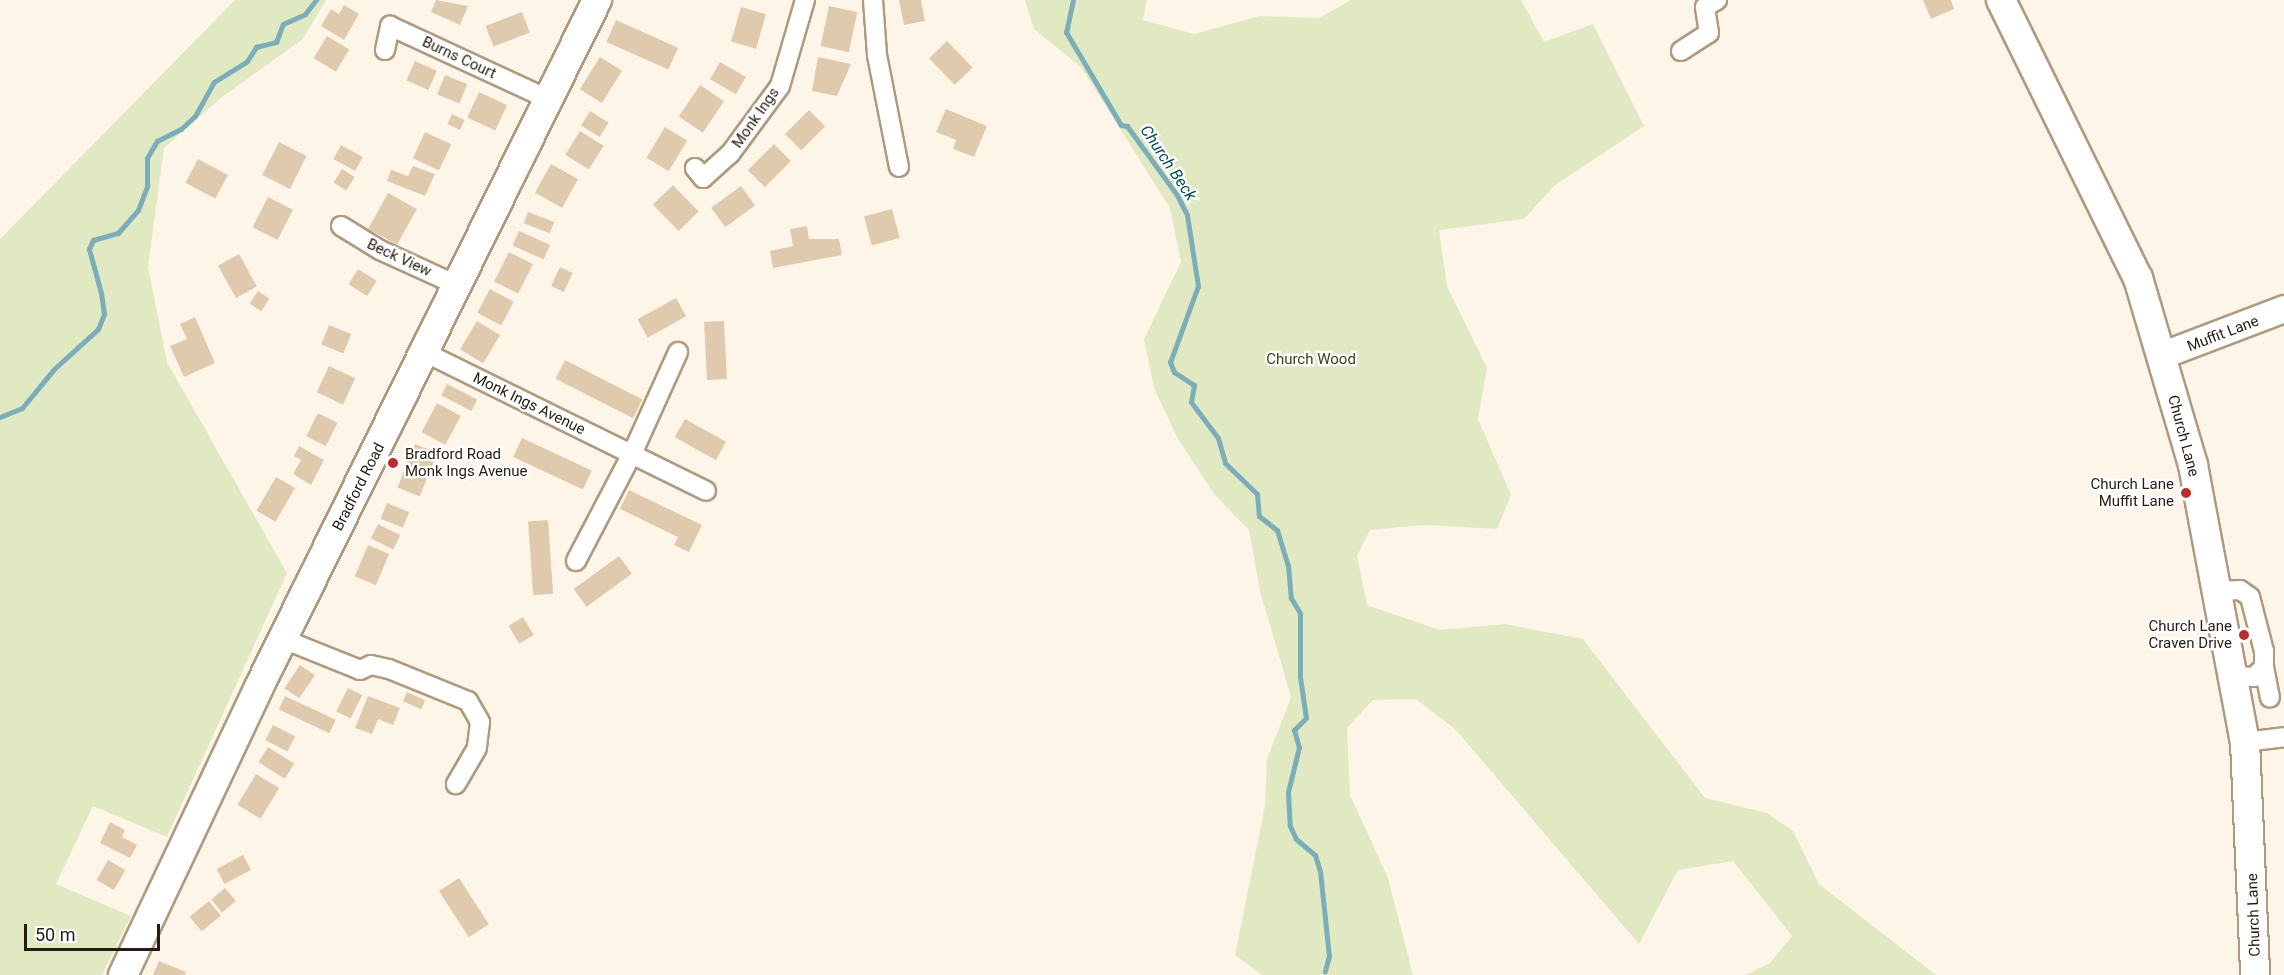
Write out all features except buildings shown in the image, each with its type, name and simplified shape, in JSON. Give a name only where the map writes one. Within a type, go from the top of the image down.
[{"type":"main road","name":"Bradford Road","points":[[123,975],[283,639],[459,286],[597,0]]},
{"type":"main road","name":"Church Lane","points":[[2001,0],[2121,238],[2161,356],[2193,465],[2219,591],[2245,742],[2255,975]]},
{"type":"main road","name":"Muffit Lane","points":[[2161,356],[2284,309]]},
{"type":"street","name":"Monk Ings","points":[[705,179],[730,154],[780,86],[805,0]]},
{"type":"street","points":[[873,0],[877,55],[899,167]]},
{"type":"street","points":[[1681,51],[1709,33],[1705,7],[1717,0]]},
{"type":"street","name":"Burns Court","points":[[385,50],[390,27],[550,100]]},
{"type":"street","name":"Beck View","points":[[341,226],[380,250],[459,286]]},
{"type":"street","points":[[576,561],[632,454],[678,351]]},
{"type":"street","name":"Monk Ings Avenue","points":[[426,353],[706,491]]},
{"type":"street","points":[[2219,591],[2240,590],[2250,597],[2270,697]]},
{"type":"street","points":[[283,639],[360,670],[371,665],[388,669],[468,701],[480,722],[478,739],[456,784]]},
{"type":"street","points":[[2234,676],[2254,677],[2265,667]]},
{"type":"street","points":[[2245,742],[2284,737]]},
{"type":"green space","points":[[235,0],[326,0],[303,39],[222,97],[164,148],[148,267],[167,362],[287,573],[167,837],[93,806],[56,884],[131,916],[102,975],[0,975],[0,239]]},
{"type":"green space","name":"Church Wood","points":[[1025,0],[1147,0],[1143,20],[1194,34],[1260,16],[1319,18],[1351,0],[1521,0],[1544,42],[1593,24],[1644,126],[1555,185],[1524,219],[1439,230],[1447,286],[1487,368],[1478,419],[1511,495],[1497,529],[1423,525],[1370,530],[1357,556],[1367,605],[1440,630],[1505,624],[1583,639],[1705,798],[1767,813],[1793,831],[1819,884],[1936,975],[1745,975],[1770,963],[1792,936],[1733,861],[1678,870],[1639,944],[1455,729],[1416,699],[1373,700],[1347,728],[1350,795],[1388,878],[1413,975],[1262,975],[1235,955],[1265,806],[1267,759],[1291,697],[1260,591],[1249,530],[1214,494],[1177,437],[1154,388],[1144,339],[1181,262],[1170,208],[1081,67],[1034,29]]},
{"type":"waterway","points":[[0,417],[22,408],[54,369],[98,329],[104,314],[89,249],[93,240],[118,233],[138,210],[147,186],[147,158],[157,141],[181,129],[195,116],[214,82],[247,61],[256,47],[276,42],[283,24],[305,14],[316,0]]},
{"type":"waterway","name":"Church Beck","points":[[1073,0],[1066,32],[1121,125],[1127,126],[1177,195],[1187,215],[1198,286],[1170,362],[1174,372],[1194,385],[1191,402],[1218,438],[1225,463],[1257,494],[1259,516],[1277,530],[1288,565],[1291,598],[1300,613],[1300,677],[1306,718],[1294,730],[1299,747],[1288,792],[1290,826],[1296,839],[1315,855],[1320,871],[1329,956],[1325,971]]},
{"type":"place","name":"Bradford Road Monk Ings Avenue","points":[[393,463]]},
{"type":"place","name":"Church Lane Muffit Lane","points":[[2186,493]]},
{"type":"place","name":"Church Lane Craven Drive","points":[[2244,635]]}]
